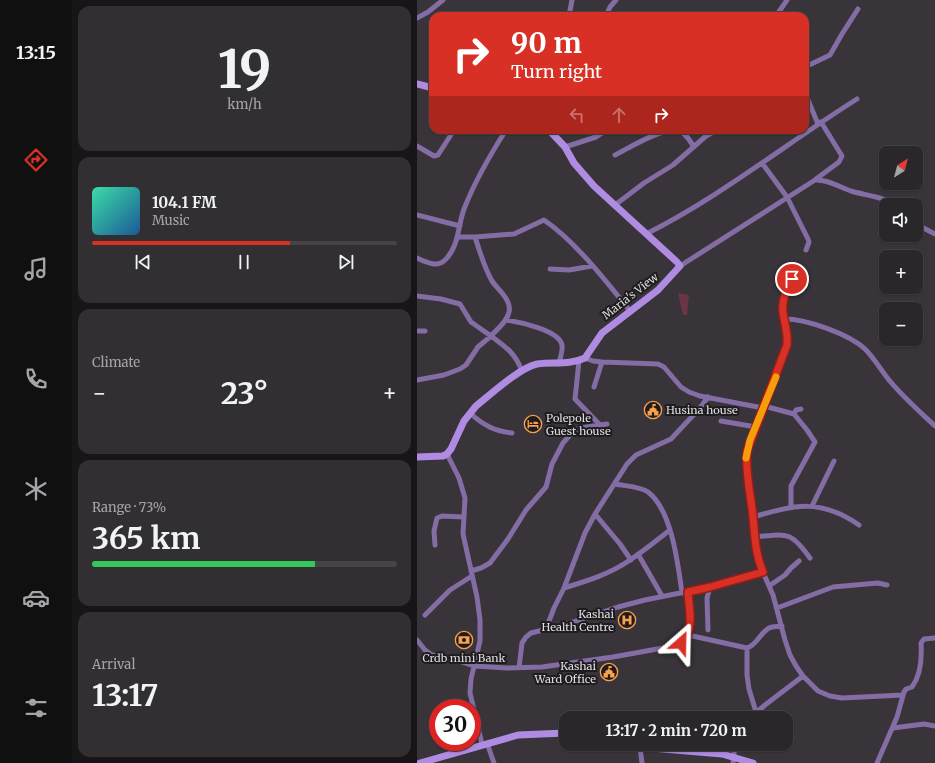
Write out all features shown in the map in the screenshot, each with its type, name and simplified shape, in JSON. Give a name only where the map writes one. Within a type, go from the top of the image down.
[{"type":"street","points":[[417,18],[434,8],[443,0]]},
{"type":"street","points":[[570,12],[572,0]]},
{"type":"street","points":[[608,12],[616,0]]},
{"type":"street","points":[[779,12],[787,0]]},
{"type":"street","points":[[809,65],[830,55],[858,10]]},
{"type":"street","points":[[417,84],[429,87]]},
{"type":"street","points":[[809,130],[857,99]]},
{"type":"street","points":[[809,101],[819,123]]},
{"type":"street","name":"Maria's View","points":[[582,360],[602,333],[658,290],[680,266],[815,180],[839,162],[842,156],[819,123]]},
{"type":"street","points":[[417,146],[434,156],[438,155],[451,134]]},
{"type":"street","points":[[417,258],[430,263],[439,264],[445,261],[451,253],[457,237],[463,211],[475,184],[504,134]]},
{"type":"street","points":[[553,134],[565,147],[574,163],[583,174],[680,266]]},
{"type":"street","points":[[565,147],[597,137],[601,134]]},
{"type":"street","points":[[615,155],[659,134]]},
{"type":"street","points":[[685,134],[694,147]]},
{"type":"street","points":[[615,205],[644,183],[673,165],[710,134]]},
{"type":"street","points":[[646,234],[678,216],[762,163],[803,134]]},
{"type":"street","points":[[762,163],[787,197],[809,239],[807,250]]},
{"type":"street","points":[[815,180],[823,180],[851,191],[879,199]]},
{"type":"street","points":[[417,215],[460,226]]},
{"type":"street","points":[[457,237],[514,234],[544,220],[567,240],[592,266],[630,311]]},
{"type":"street","points":[[923,228],[935,234]]},
{"type":"street","points":[[417,380],[444,375],[466,366],[478,347],[506,320],[509,313],[510,308],[507,300],[487,273],[475,237]]},
{"type":"street","points":[[550,269],[569,270],[592,266]]},
{"type":"street","points":[[792,279],[783,301],[783,313],[788,336],[787,345],[747,451],[745,463],[758,561],[777,608],[790,655],[803,676],[818,691],[830,696],[842,698],[903,695]]},
{"type":"street","points":[[417,296],[441,299],[460,304],[471,322],[476,327],[505,346],[515,356],[522,370]]},
{"type":"street","points":[[785,319],[793,319],[824,327],[857,343],[870,355],[879,368],[906,399],[935,426]]},
{"type":"street","points":[[506,320],[531,325],[560,340],[562,347],[559,364]]},
{"type":"street","points":[[417,331],[425,331]]},
{"type":"street","points":[[582,360],[575,399],[600,425]]},
{"type":"street","points":[[417,457],[443,456],[447,454],[470,412],[522,370],[546,363],[559,364],[582,360],[652,363],[661,365],[681,387],[689,392],[707,397],[794,414],[815,442],[791,486],[791,507]]},
{"type":"street","points":[[593,387],[602,362]]},
{"type":"street","points":[[546,629],[564,588],[585,533],[595,514],[630,459],[671,439],[700,408],[707,397]]},
{"type":"street","points":[[794,414],[796,410],[801,409]]},
{"type":"street","points":[[470,412],[483,424],[490,428],[512,433]]},
{"type":"street","points":[[721,421],[756,428]]},
{"type":"street","points":[[425,615],[450,590],[490,563],[526,510],[546,487],[552,464],[563,443],[570,435],[577,429],[607,424]]},
{"type":"street","points":[[447,454],[463,490],[465,506],[463,517],[463,534],[480,620],[480,641],[470,686],[470,693],[485,744],[494,763]]},
{"type":"street","points":[[812,506],[834,461]]},
{"type":"street","points":[[417,640],[425,650],[432,655],[474,666],[519,668],[570,664],[654,650],[681,643],[686,639],[689,626],[685,592],[670,530],[665,516],[647,492],[640,488],[615,484]]},
{"type":"street","points":[[753,517],[791,507],[812,506],[839,513],[859,525]]},
{"type":"street","points":[[595,514],[631,560]]},
{"type":"street","points":[[435,545],[437,518],[442,516],[463,517]]},
{"type":"street","points":[[564,588],[597,578],[631,560],[670,530]]},
{"type":"street","points":[[754,537],[777,535],[789,536],[800,544],[810,558]]},
{"type":"street","points":[[638,554],[662,596]]},
{"type":"street","points":[[769,586],[785,575],[799,561]]},
{"type":"street","points":[[519,668],[522,643],[525,637],[531,633],[567,624],[618,607],[662,596],[710,587],[763,572]]},
{"type":"street","points":[[777,608],[833,587],[877,583],[887,585]]},
{"type":"street","points":[[708,630],[707,598],[710,587]]},
{"type":"street","points":[[688,634],[747,648],[751,647],[769,628],[782,626]]},
{"type":"street","points":[[877,763],[893,728],[903,695],[906,689],[915,684],[919,675],[922,640],[935,638]]},
{"type":"street","points":[[747,648],[747,675],[749,689],[756,711]]},
{"type":"street","points":[[757,711],[803,676]]},
{"type":"street","points":[[893,728],[924,724],[935,726]]},
{"type":"street","points":[[421,763],[518,735],[559,733]]},
{"type":"street","points":[[640,751],[642,763]]},
{"type":"street","points":[[694,751],[722,754],[733,760],[753,763]]},
{"type":"shaded area","points":[[678,293],[689,295],[687,315],[683,315]]},
{"type":"slow traffic","points":[[746,458],[750,440],[756,428],[767,395],[776,377]]},
{"type":"place","name":"Husina house","points":[[653,410]]},
{"type":"place","name":"Polepole Guest house","points":[[533,424]]},
{"type":"place","name":"Kashai Health Centre","points":[[627,620]]},
{"type":"place","name":"Crdb mini Bank","points":[[464,640]]},
{"type":"place","name":"Kashai Ward Office","points":[[609,672]]},
{"type":"route","points":[[681,643],[686,639],[688,634],[688,592],[763,572],[758,561],[755,548],[753,517],[745,463],[750,440],[756,428],[767,395],[777,374],[787,345],[788,336],[783,313],[783,301],[792,279]]}]
